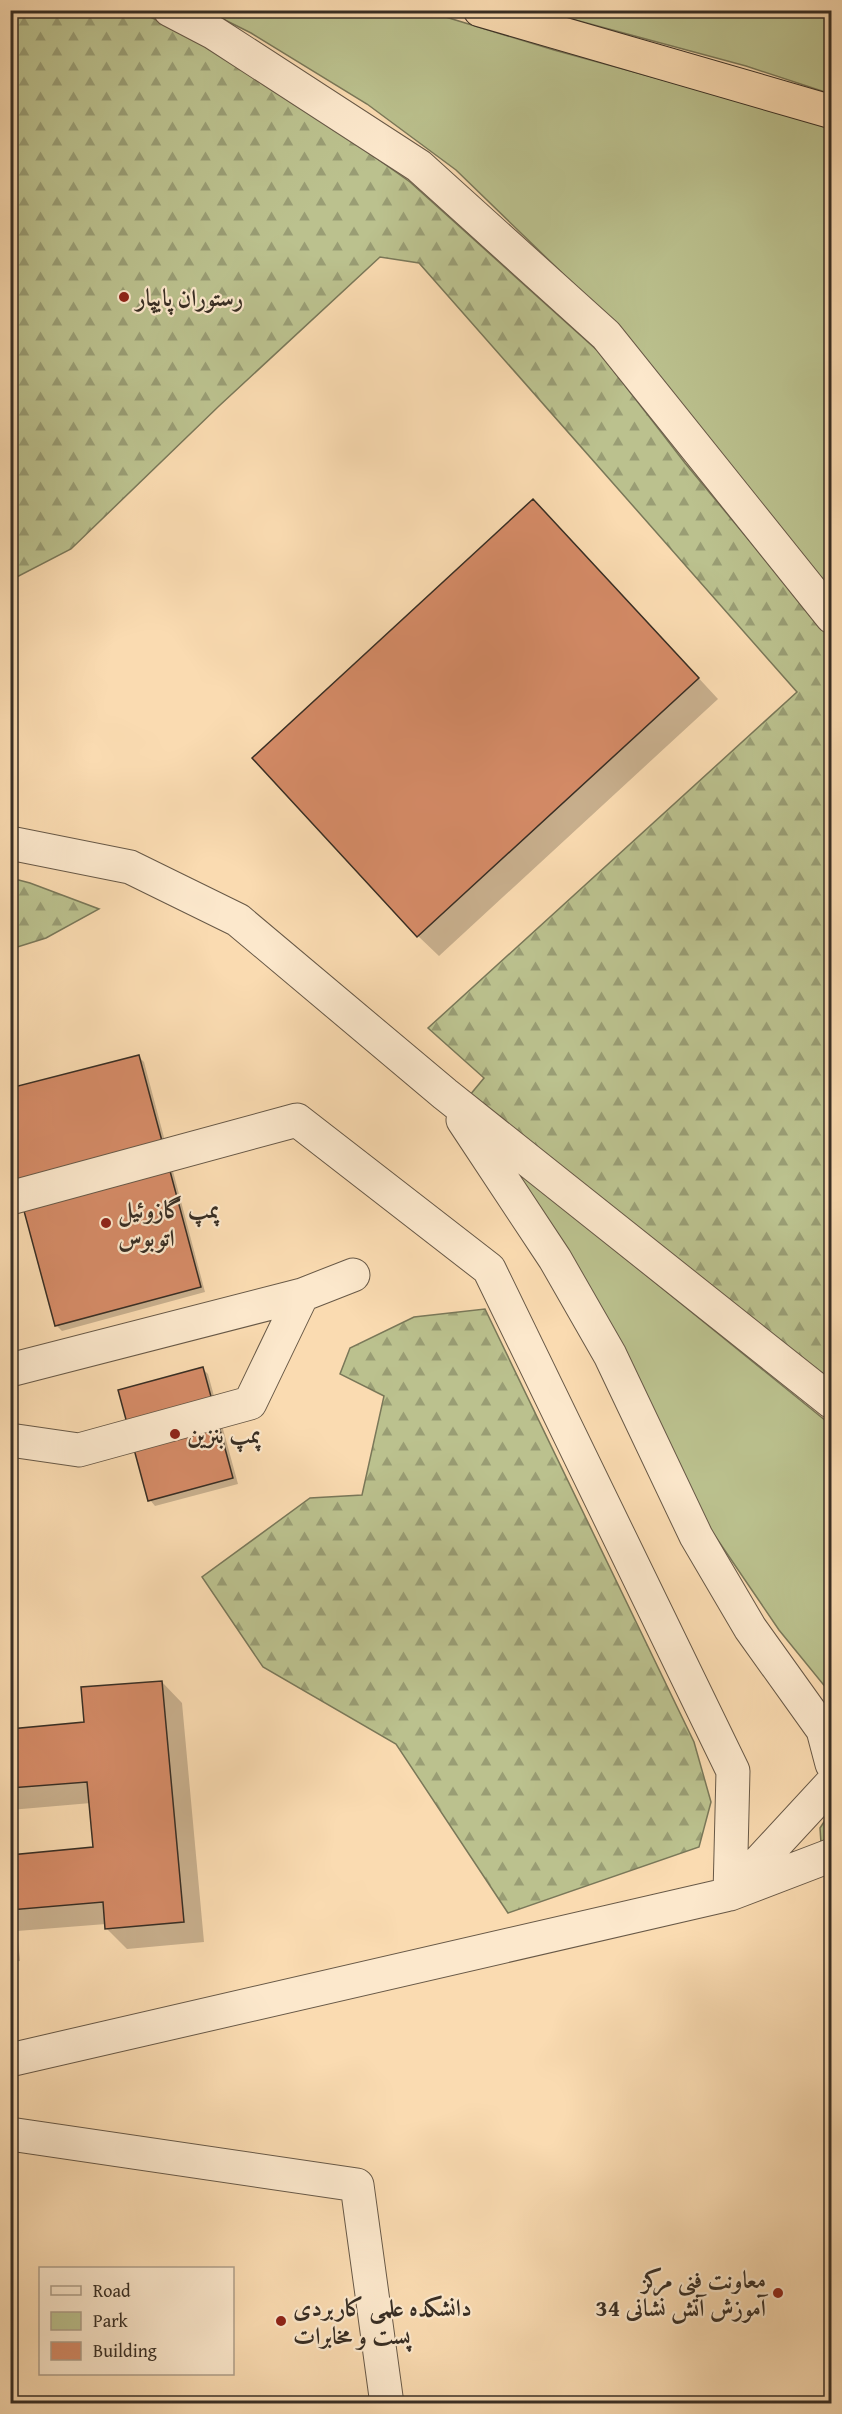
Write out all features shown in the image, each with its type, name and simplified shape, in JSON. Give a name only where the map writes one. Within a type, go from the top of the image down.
[{"type":"highway","points":[[480,10],[831,112]]},
{"type":"street","points":[[170,10],[214,33],[419,166],[606,335],[831,617]]},
{"type":"street","points":[[10,843],[130,867],[238,920],[445,1094],[831,1402]]},
{"type":"street","points":[[445,1094],[555,1259],[610,1355],[696,1536],[750,1628],[823,1730],[831,1764]]},
{"type":"street","points":[[10,1198],[297,1120],[489,1269],[733,1771],[730,1894]]},
{"type":"street","points":[[10,1370],[302,1294],[353,1275]]},
{"type":"street","points":[[10,1440],[79,1450],[250,1402],[302,1294]]},
{"type":"street","points":[[730,1894],[831,1783]]},
{"type":"street","points":[[10,2060],[730,1894],[831,1855]]},
{"type":"street","points":[[10,2134],[357,2185],[387,2403]]},
{"type":"green space","points":[[11,11],[139,11],[249,68],[410,182],[599,352],[685,463],[831,639],[831,1384],[470,1095],[484,1078],[428,1028],[797,692],[419,263],[380,257],[219,406],[71,549],[11,580]]},
{"type":"green space","points":[[207,11],[426,11],[554,50],[831,126],[831,592],[624,333],[456,170],[367,104],[251,33]]},
{"type":"green space","points":[[542,11],[831,11],[831,94],[746,66]]},
{"type":"green space","points":[[11,878],[99,909],[46,938],[11,949]]},
{"type":"green space","points":[[515,1169],[831,1425],[831,1694],[779,1630],[713,1533]]},
{"type":"green space","points":[[485,1309],[694,1742],[711,1802],[699,1847],[508,1913],[396,1744],[263,1667],[202,1577],[310,1498],[362,1495],[384,1396],[340,1374],[350,1348],[414,1317]]},
{"type":"green space","points":[[831,1811],[831,1838],[821,1843],[820,1828]]},
{"type":"building","points":[[533,499],[699,678],[417,937],[252,758]]},
{"type":"building","name":"پمپ گازوئیل اتوبوس","points":[[139,1055],[201,1287],[55,1326],[10,1159],[10,1088]]},
{"type":"building","name":"پمپ بنزین","points":[[203,1367],[233,1478],[148,1501],[118,1390]]},
{"type":"building","points":[[162,1681],[184,1922],[105,1929],[103,1902],[10,1910],[10,1855],[93,1847],[87,1782],[10,1788],[10,1729],[84,1722],[81,1687]]},
{"type":"place","name":"رستوران پایپار","points":[[124,297]]},
{"type":"place","name":"پمپ گازوئیل اتوبوس","points":[[106,1223]]},
{"type":"place","name":"پمپ بنزین","points":[[175,1434]]},
{"type":"place","name":"معاونت فنی مرکز آموزش آتش نشانی 34","points":[[778,2293]]},
{"type":"place","name":"دانشکده علمی کاربردی پست و مخابرات","points":[[281,2321]]}]
